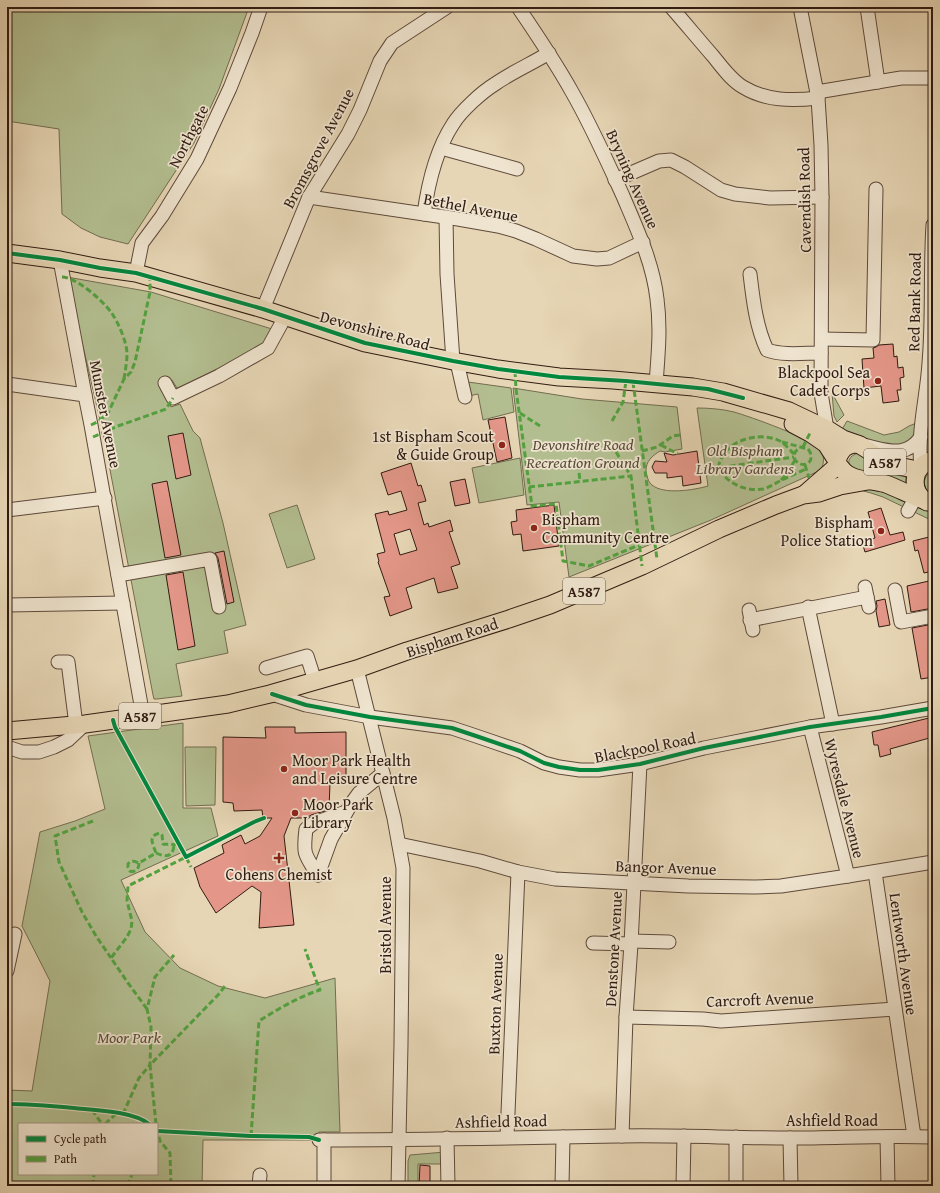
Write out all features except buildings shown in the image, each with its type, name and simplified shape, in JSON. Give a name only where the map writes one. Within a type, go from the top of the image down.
[{"type":"main road","name":"Devonshire Road","points":[[7,253],[60,260],[136,273],[263,310],[365,342],[455,361],[559,377],[612,380],[708,389],[800,415],[843,439],[859,444]]},
{"type":"main road","name":"Devonshire Road","points":[[761,403],[785,420],[810,433],[826,444],[838,463]]},
{"type":"main road","name":"A587","points":[[852,444],[859,444],[888,464],[924,465],[915,480],[920,502],[885,484],[847,475],[843,472],[838,463],[839,455],[844,448],[852,444]]},
{"type":"main road","name":"Bispham Road","points":[[803,495],[822,480],[838,463]]},
{"type":"main road","name":"Bispham Road","points":[[7,731],[143,716],[228,704],[272,694],[358,669],[407,651],[550,605],[642,566],[719,529],[803,495],[819,493],[840,486],[868,481]]},
{"type":"street","name":"Northgate","points":[[136,273],[142,243],[162,216],[197,159],[230,88],[261,7]]},
{"type":"street","name":"Bromsgrove Avenue","points":[[263,310],[309,197],[348,134],[360,110],[380,61],[392,43],[446,7]]},
{"type":"street","name":"Bryning Avenue","points":[[518,7],[549,53],[594,132],[643,242],[652,270],[657,298],[659,341],[656,384]]},
{"type":"street","points":[[671,7],[729,75],[742,87],[758,94],[777,99],[796,100],[901,78],[933,78]]},
{"type":"street","name":"Cavendish Road","points":[[800,7],[817,95],[821,145],[821,393],[827,429]]},
{"type":"street","points":[[867,7],[878,82]]},
{"type":"street","points":[[424,214],[430,178],[441,148],[453,123],[486,90],[549,53]]},
{"type":"street","points":[[441,148],[517,169]]},
{"type":"street","points":[[615,180],[658,161],[671,160],[721,190],[735,194],[770,198],[822,197]]},
{"type":"street","points":[[822,339],[873,340],[876,190]]},
{"type":"street","name":"Bethel Avenue","points":[[309,197],[446,217],[504,228],[536,239],[573,256],[597,260],[609,258],[643,242]]},
{"type":"street","points":[[446,217],[447,274],[455,361],[465,397]]},
{"type":"street","name":"Red Bank Road","points":[[924,465],[919,451],[930,358],[933,225]]},
{"type":"street","name":"Munster Avenue","points":[[60,260],[105,498],[143,716]]},
{"type":"street","points":[[750,274],[753,302],[763,342],[767,350],[784,353],[821,353]]},
{"type":"street","points":[[165,383],[173,398],[220,376],[268,348],[285,317]]},
{"type":"street","name":"Red Bank Road","points":[[928,380],[933,411]]},
{"type":"street","points":[[7,384],[85,395]]},
{"type":"street","name":"Cavendish Road","points":[[800,415],[810,412],[815,408],[821,393]]},
{"type":"street","points":[[859,444],[890,451],[902,451],[914,445],[921,437]]},
{"type":"street","points":[[7,510],[105,498]]},
{"type":"street","points":[[118,575],[210,559],[219,607]]},
{"type":"street","points":[[895,590],[901,622],[933,616]]},
{"type":"street","points":[[750,620],[867,597]]},
{"type":"street","points":[[7,605],[123,603]]},
{"type":"street","points":[[808,608],[832,724]]},
{"type":"street","points":[[266,668],[307,656],[315,681]]},
{"type":"street","points":[[7,747],[22,752],[39,752],[54,748],[68,740],[80,724],[68,662],[58,662]]},
{"type":"street","name":"Bristol Avenue","points":[[358,669],[383,773],[403,868],[398,1186]]},
{"type":"street","name":"Blackpool Road","points":[[272,694],[306,705],[370,717],[452,728],[480,736],[559,767],[580,770],[598,770],[640,764],[704,748],[810,727],[933,708]]},
{"type":"street","name":"Wyresdale Avenue","points":[[810,727],[848,876]]},
{"type":"street","name":"Denstone Avenue","points":[[622,1136],[626,1017],[640,764]]},
{"type":"street","points":[[346,812],[359,793],[383,773]]},
{"type":"street","name":"Bangor Avenue","points":[[399,844],[480,861],[518,872],[555,879],[634,884],[755,887],[807,883],[933,862]]},
{"type":"street","name":"Buxton Avenue","points":[[508,1137],[518,872]]},
{"type":"street","name":"Lentworth Avenue","points":[[875,872],[914,1136]]},
{"type":"street","points":[[7,971],[15,934]]},
{"type":"street","points":[[593,943],[669,942]]},
{"type":"street","name":"Carcroft Avenue","points":[[626,1017],[703,1019],[721,1021],[895,1009]]},
{"type":"street","name":"Ashfield Road","points":[[324,1186],[321,1140],[398,1140],[508,1137],[563,1138],[622,1136],[790,1138],[933,1137]]},
{"type":"street","points":[[683,1186],[684,1136]]},
{"type":"street","points":[[736,1137],[736,1186]]},
{"type":"street","points":[[887,1137],[888,1186]]},
{"type":"street","points":[[447,1138],[448,1186]]},
{"type":"street","points":[[562,1186],[563,1138]]},
{"type":"street","points":[[790,1138],[791,1186]]},
{"type":"green space","points":[[7,7],[249,7],[219,89],[194,143],[128,244],[100,237],[81,228],[62,214],[59,129],[7,121]]},
{"type":"green space","points":[[67,277],[151,292],[272,329],[260,348],[182,386],[177,388],[172,380],[161,382],[171,407],[180,404],[193,431],[200,438],[223,523],[246,625],[224,631],[228,653],[176,664],[182,696],[154,699],[103,433]]},
{"type":"green space","points":[[468,382],[511,388],[514,412],[483,420],[478,394],[469,396]]},
{"type":"green space","points":[[513,388],[582,399],[677,407],[682,449],[665,452],[660,451],[650,459],[646,467],[647,477],[651,484],[664,490],[679,491],[708,486],[697,408],[734,412],[794,434],[815,445],[822,452],[824,460],[823,465],[821,470],[711,520],[569,577],[559,502],[527,505]]},
{"type":"green space","points":[[832,393],[844,415],[837,422],[834,416]]},
{"type":"green space","points":[[847,421],[884,435],[899,432],[919,422],[916,432],[911,438],[894,447],[841,431]]},
{"type":"green space","points":[[859,453],[906,475],[906,481],[904,484],[863,475],[856,472],[850,466],[849,460],[851,457]]},
{"type":"green space","points":[[520,458],[524,495],[479,503],[472,468]]},
{"type":"green space","points":[[933,470],[933,495],[926,489],[924,482],[929,473]]},
{"type":"green space","points":[[879,484],[930,507],[933,510],[933,521],[883,497],[860,490]]},
{"type":"green space","points":[[297,505],[315,559],[287,568],[269,514]]},
{"type":"green space","name":"Moor Park","points":[[183,723],[183,808],[211,808],[218,836],[121,880],[145,932],[180,968],[218,986],[265,998],[335,978],[340,1132],[319,1132],[319,1140],[203,1140],[202,1186],[7,1186],[7,1090],[32,1091],[50,981],[22,926],[40,832],[75,821],[105,809],[88,736]]},
{"type":"green space","points":[[185,747],[216,747],[215,805],[186,806]]},
{"type":"green space","points":[[445,1152],[445,1164],[418,1164],[418,1186],[408,1186],[408,1161],[410,1155]]},
{"type":"marked path","points":[[62,277],[68,278],[88,290],[102,301],[114,316],[122,332],[127,349],[124,379]]},
{"type":"marked path","points":[[91,425],[99,421],[108,413],[124,379],[131,372],[135,362],[150,292],[150,278]]},
{"type":"marked path","points":[[515,371],[516,389],[532,506],[556,504],[563,561],[589,566],[639,545]]},
{"type":"marked path","points":[[612,421],[623,402],[626,381]]},
{"type":"marked path","points":[[633,382],[657,559]]},
{"type":"marked path","points":[[93,437],[118,426],[166,409],[173,398]]},
{"type":"marked path","points":[[520,413],[540,426]]},
{"type":"marked path","points":[[803,447],[810,433]]},
{"type":"marked path","points":[[642,451],[657,447],[673,436],[680,435]]},
{"type":"marked path","points":[[794,454],[786,445],[773,438],[749,438],[742,440],[729,448],[722,457],[718,469],[732,482],[743,488],[756,490],[768,487],[806,469]]},
{"type":"marked path","points":[[782,442],[808,449],[811,457],[809,463],[803,464],[795,460],[795,453],[800,448]]},
{"type":"marked path","points":[[661,445],[678,454]]},
{"type":"marked path","points":[[616,452],[631,476],[642,566]]},
{"type":"marked path","points":[[703,470],[794,457]]},
{"type":"marked path","points":[[781,480],[787,474],[795,460]]},
{"type":"marked path","points":[[578,464],[580,481]]},
{"type":"marked path","points":[[805,465],[809,478]]},
{"type":"marked path","points":[[529,487],[631,476]]},
{"type":"marked path","points":[[93,821],[55,836],[59,862],[82,912],[111,958]]},
{"type":"marked path","points":[[139,863],[137,870],[130,871],[128,864],[131,861],[139,863],[156,853],[152,841],[153,836],[156,834],[160,833],[162,835],[163,844],[174,845],[178,842]]},
{"type":"marked path","points":[[156,853],[165,856],[168,855],[172,852],[174,845]]},
{"type":"marked path","points":[[147,1009],[111,958],[127,937],[131,929],[132,921],[127,901],[128,886],[186,857],[191,867]]},
{"type":"marked path","points":[[251,1136],[259,1021],[296,1000],[320,990],[305,949]]},
{"type":"marked path","points":[[123,1114],[139,1078],[150,1065],[151,1027],[147,1009],[155,977],[174,955]]},
{"type":"marked path","points":[[156,1123],[150,1065],[225,986]]},
{"type":"marked path","points":[[92,1110],[101,1123]]},
{"type":"marked path","points":[[106,1123],[117,1113]]},
{"type":"marked path","points":[[158,1132],[160,1141],[170,1153],[171,1186]]},
{"type":"marked path","points":[[93,1186],[94,1175]]},
{"type":"marked path","points":[[128,1186],[132,1175]]},
{"type":"cycle path","points":[[7,253],[60,260],[136,273],[263,309],[365,343],[453,361],[559,377],[626,381],[708,389],[743,398]]},
{"type":"cycle path","points":[[272,694],[306,705],[370,717],[452,728],[520,751],[544,763],[580,770],[598,770],[640,764],[704,748],[810,727],[933,708]]},
{"type":"cycle path","points":[[113,720],[115,727],[186,857],[264,818]]},
{"type":"cycle path","points":[[7,1104],[24,1104],[113,1112],[133,1116],[147,1123]]},
{"type":"cycle path","points":[[158,1131],[251,1136],[309,1137],[319,1140]]},
{"type":"place","name":"Blackpool Sea Cadet Corps","points":[[878,381]]},
{"type":"place","name":"1st Bispham Scout & Guide Group","points":[[502,445]]},
{"type":"place","name":"Bispham Community Centre","points":[[534,528]]},
{"type":"place","name":"Bispham Police Station","points":[[881,531]]},
{"type":"place","name":"Moor Park Health and Leisure Centre","points":[[284,769]]},
{"type":"place","name":"Moor Park Library","points":[[295,813]]},
{"type":"place","name":"Cohens Chemist","points":[[279,858]]},
{"type":"park label","name":"Devonshire Road Recreation Ground","points":[[583,453]]},
{"type":"park label","name":"Old Bispham Library Gardens","points":[[745,459]]}]
